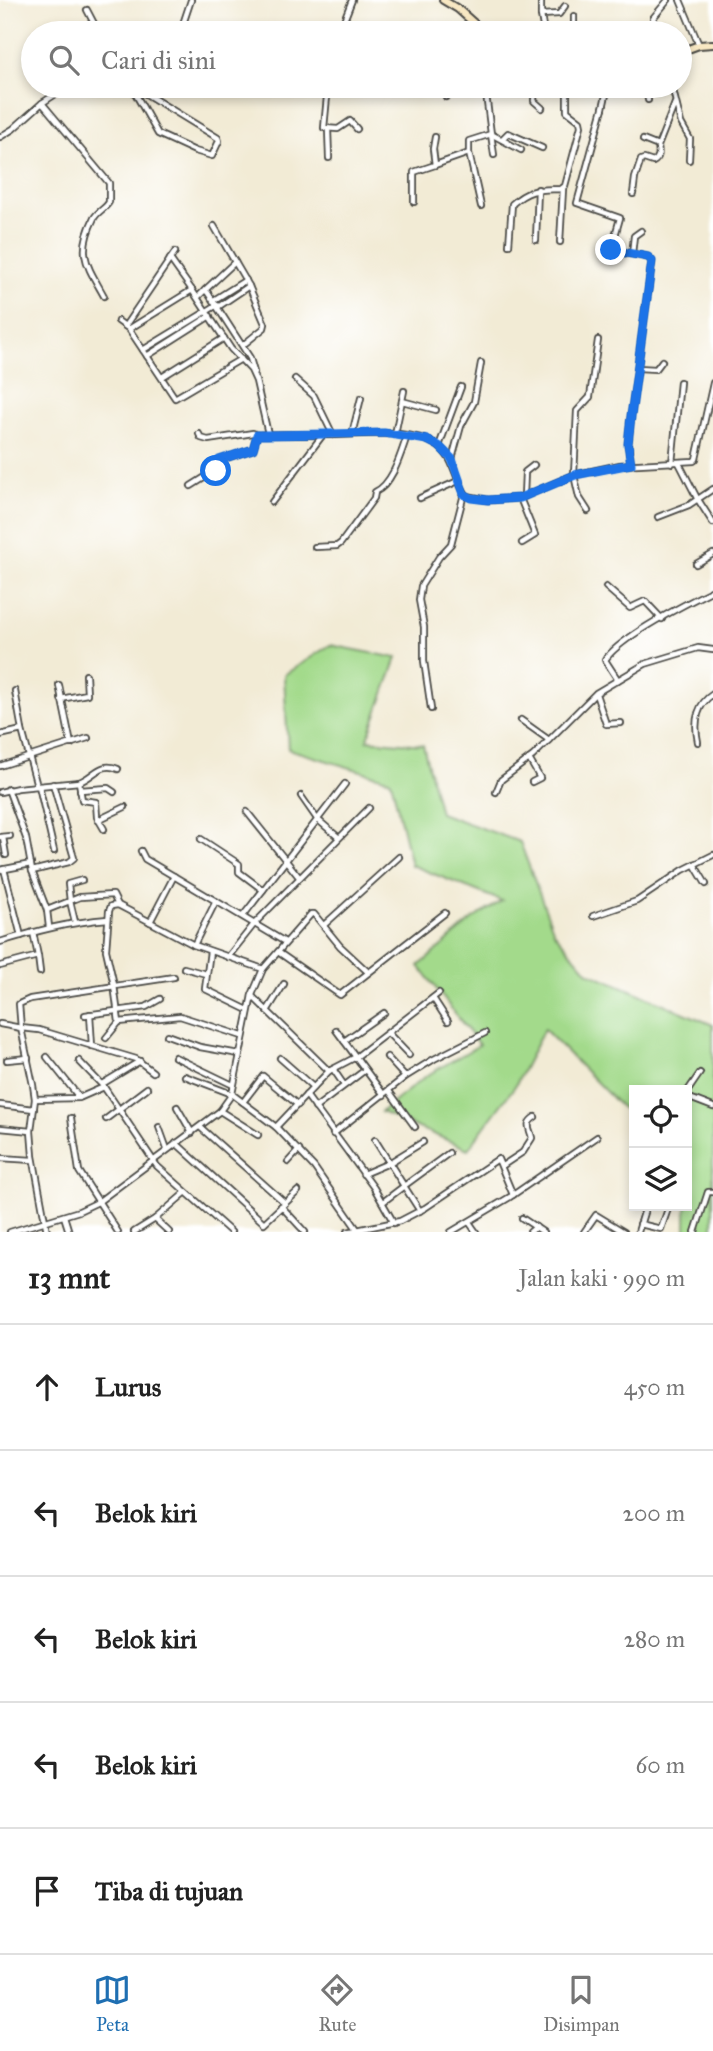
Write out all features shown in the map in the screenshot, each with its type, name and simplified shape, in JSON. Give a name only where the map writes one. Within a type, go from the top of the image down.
[{"type":"street","points":[[184,21],[191,0]]},
{"type":"street","points":[[343,21],[352,0]]},
{"type":"street","points":[[443,0],[472,21]]},
{"type":"street","points":[[541,0],[542,21]]},
{"type":"street","points":[[654,21],[653,18],[668,0]]},
{"type":"street","points":[[680,0],[689,21]]},
{"type":"street","points":[[541,15],[560,14],[565,6]]},
{"type":"street","points":[[87,10],[93,21]]},
{"type":"street","points":[[574,16],[574,21]]},
{"type":"street","points":[[692,28],[699,45]]},
{"type":"street","points":[[692,48],[713,44]]},
{"type":"street","points":[[0,137],[13,130],[50,98]]},
{"type":"street","points":[[138,98],[158,134],[195,151],[210,156],[214,154],[218,138],[152,98]]},
{"type":"street","points":[[327,98],[324,126],[328,130],[329,158]]},
{"type":"street","points":[[486,98],[494,155]]},
{"type":"street","points":[[534,98],[542,108]]},
{"type":"street","points":[[560,242],[563,188],[580,126],[580,121],[567,111],[567,98]]},
{"type":"street","points":[[605,98],[577,203],[620,218],[610,249],[648,257],[652,261],[628,444],[631,464]]},
{"type":"street","points":[[674,98],[681,123],[690,139],[689,160]]},
{"type":"street","points":[[633,194],[641,160],[656,160],[658,146],[675,102]]},
{"type":"street","points":[[42,103],[109,183],[109,202],[94,218],[85,257],[87,267],[104,296]]},
{"type":"street","points":[[328,130],[339,128],[349,121],[352,121],[357,129]]},
{"type":"street","points":[[502,139],[508,133],[542,148]]},
{"type":"street","points":[[481,206],[469,153],[470,140],[491,134],[522,150]]},
{"type":"street","points":[[435,137],[435,165]]},
{"type":"street","points":[[643,140],[658,146]]},
{"type":"street","points":[[414,202],[414,172],[469,153]]},
{"type":"street","points":[[509,244],[512,204],[529,191],[563,188]]},
{"type":"street","points":[[536,240],[538,189]]},
{"type":"street","points":[[214,226],[248,283],[265,326],[243,345]]},
{"type":"street","points":[[632,254],[634,236],[641,231]]},
{"type":"street","points":[[127,328],[175,252]]},
{"type":"street","points":[[170,259],[225,340],[254,377]]},
{"type":"street","points":[[198,297],[235,262]]},
{"type":"street","points":[[147,356],[248,283]]},
{"type":"street","points":[[127,328],[192,290]]},
{"type":"street","points":[[205,290],[243,345],[253,366],[268,435]]},
{"type":"street","points":[[143,350],[208,314]]},
{"type":"street","points":[[118,321],[127,328],[176,398],[241,359]]},
{"type":"street","points":[[162,377],[236,335]]},
{"type":"street","points":[[589,511],[579,497],[575,475],[577,411],[590,397],[598,340]]},
{"type":"street","points":[[638,368],[656,370],[662,361]]},
{"type":"street","points":[[452,459],[461,426],[474,402],[481,363]]},
{"type":"street","points":[[295,379],[314,396],[333,435]]},
{"type":"street","points":[[672,463],[680,382]]},
{"type":"street","points":[[199,434],[201,438],[208,440],[253,433],[407,436],[427,440],[439,446],[452,459],[464,494],[471,498],[488,500],[522,497],[575,475],[631,464],[680,463],[696,459],[713,383]]},
{"type":"street","points":[[439,446],[461,387]]},
{"type":"street","points":[[395,434],[404,391]]},
{"type":"street","points":[[352,435],[362,398]]},
{"type":"street","points":[[402,401],[436,410]]},
{"type":"street","points":[[191,486],[216,471],[220,460],[253,449],[257,435]]},
{"type":"street","points":[[272,502],[322,435]]},
{"type":"street","points":[[315,547],[337,546],[341,543],[398,462],[407,436]]},
{"type":"street","points":[[680,463],[696,498],[713,523]]},
{"type":"street","points":[[522,543],[535,535],[522,497],[524,472],[534,465]]},
{"type":"street","points":[[420,498],[458,481]]},
{"type":"street","points":[[658,517],[689,505],[713,489]]},
{"type":"street","points":[[431,709],[419,600],[421,586],[439,557],[451,544],[464,494]]},
{"type":"street","points":[[696,564],[713,554]]},
{"type":"street","points":[[606,587],[630,608],[645,601],[662,619]]},
{"type":"street","points":[[618,680],[606,660],[610,654],[625,641],[713,590]]},
{"type":"street","points":[[496,792],[500,780],[529,759],[596,693],[645,664],[698,649],[713,650]]},
{"type":"street","points":[[61,699],[87,694],[86,675]]},
{"type":"street","points":[[59,685],[71,744]]},
{"type":"street","points":[[15,691],[28,757],[54,851]]},
{"type":"street","points":[[596,693],[606,724],[611,726],[621,723]]},
{"type":"street","points":[[698,742],[695,730],[696,715],[713,694]]},
{"type":"street","points":[[521,720],[549,740]]},
{"type":"street","points":[[0,735],[22,730]]},
{"type":"street","points":[[0,766],[88,738]]},
{"type":"street","points":[[529,759],[540,778],[532,782]]},
{"type":"street","points":[[0,792],[79,782],[103,767],[118,769]]},
{"type":"street","points":[[79,782],[84,802],[96,802],[98,820],[104,829]]},
{"type":"street","points":[[243,916],[345,784]]},
{"type":"street","points":[[32,872],[69,862],[74,858],[53,785]]},
{"type":"street","points":[[80,790],[108,788],[114,792]]},
{"type":"street","points":[[8,789],[26,838],[32,872],[47,910],[49,927]]},
{"type":"street","points":[[301,796],[317,819],[338,838]]},
{"type":"street","points":[[98,820],[125,807]]},
{"type":"street","points":[[228,957],[255,923],[369,808]]},
{"type":"street","points":[[247,811],[299,877]]},
{"type":"street","points":[[6,855],[2,837],[10,836]]},
{"type":"street","points":[[201,839],[239,864],[239,872],[262,890]]},
{"type":"street","points":[[141,851],[145,859],[285,942]]},
{"type":"street","points":[[593,916],[637,901],[694,864],[713,855]]},
{"type":"street","points":[[324,925],[399,857]]},
{"type":"street","points":[[20,936],[2,870],[31,864]]},
{"type":"street","points":[[694,864],[706,884]]},
{"type":"street","points":[[150,922],[174,876]]},
{"type":"street","points":[[75,922],[68,884],[82,880]]},
{"type":"street","points":[[47,910],[80,897],[114,895],[118,905]]},
{"type":"street","points":[[194,945],[216,901]]},
{"type":"street","points":[[106,1038],[119,1022],[106,950],[111,906],[118,905],[194,945],[263,969]]},
{"type":"street","points":[[278,952],[339,995],[445,913]]},
{"type":"street","points":[[9,1232],[64,1216],[98,1202],[152,1159],[220,1111],[232,1094],[248,1010],[263,969],[311,914],[368,972]]},
{"type":"street","points":[[0,942],[49,927],[108,919]]},
{"type":"street","points":[[33,932],[40,972]]},
{"type":"street","points":[[210,951],[204,985],[207,992],[248,1010]]},
{"type":"street","points":[[0,965],[38,956]]},
{"type":"street","points":[[184,968],[206,974]]},
{"type":"street","points":[[47,1232],[33,1160],[31,1131],[35,1099],[21,1028],[18,1007],[20,1002],[174,977]]},
{"type":"street","points":[[267,1011],[284,984]]},
{"type":"street","points":[[276,1127],[331,1070],[356,1057],[439,993]]},
{"type":"street","points":[[252,995],[331,1070],[344,1086]]},
{"type":"street","points":[[433,998],[448,1021]]},
{"type":"street","points":[[92,1046],[87,1015],[146,1007],[160,999]]},
{"type":"street","points":[[344,1041],[384,1013]]},
{"type":"street","points":[[119,1022],[180,1016],[242,1036]]},
{"type":"street","points":[[0,1024],[39,1030],[140,1061],[153,1072]]},
{"type":"street","points":[[336,1030],[384,1095]]},
{"type":"street","points":[[388,1033],[409,1055]]},
{"type":"street","points":[[333,1134],[405,1077],[485,1033]]},
{"type":"street","points":[[167,1035],[200,1047],[239,1054]]},
{"type":"street","points":[[47,1056],[79,1098]]},
{"type":"street","points":[[175,1056],[233,1085]]},
{"type":"street","points":[[387,1057],[405,1077]]},
{"type":"street","points":[[7,1060],[28,1058]]},
{"type":"street","points":[[280,1058],[313,1087]]},
{"type":"street","points":[[79,1061],[103,1085],[157,1166],[230,1232]]},
{"type":"street","points":[[35,1099],[79,1098],[140,1061]]},
{"type":"street","points":[[315,1108],[365,1070]]},
{"type":"street","points":[[692,1086],[700,1073]]},
{"type":"street","points":[[186,1076],[232,1094],[276,1127],[314,1167],[357,1229]]},
{"type":"street","points":[[243,1102],[263,1076],[298,1105]]},
{"type":"street","points":[[106,1119],[147,1088]]},
{"type":"street","points":[[389,1091],[415,1127]]},
{"type":"street","points":[[306,1096],[383,1202],[394,1223]]},
{"type":"street","points":[[692,1096],[713,1107]]},
{"type":"street","points":[[0,1105],[34,1109]]},
{"type":"street","points":[[177,1107],[192,1133]]},
{"type":"street","points":[[220,1111],[258,1135]]},
{"type":"street","points":[[502,1166],[524,1151],[532,1139],[527,1126],[535,1117]]},
{"type":"street","points":[[71,1118],[79,1171],[118,1232]]},
{"type":"street","points":[[159,1127],[167,1149]]},
{"type":"street","points":[[200,1127],[283,1205],[305,1232]]},
{"type":"street","points":[[0,1128],[31,1131]]},
{"type":"street","points":[[451,1232],[513,1195],[597,1137]]},
{"type":"street","points":[[375,1140],[420,1211]]},
{"type":"street","points":[[363,1174],[389,1163],[423,1142]]},
{"type":"street","points":[[176,1143],[264,1223],[298,1191]]},
{"type":"street","points":[[288,1162],[299,1150]]},
{"type":"street","points":[[383,1202],[449,1153]]},
{"type":"street","points":[[0,1158],[33,1160]]},
{"type":"street","points":[[347,1232],[394,1223],[420,1211],[497,1159],[513,1195]]},
{"type":"street","points":[[695,1232],[708,1192],[713,1192]]},
{"type":"street","points":[[134,1232],[155,1219],[185,1193]]},
{"type":"street","points":[[638,1232],[644,1211]]},
{"type":"street","points":[[640,1224],[661,1229],[667,1211]]},
{"type":"street","points":[[583,1232],[596,1215],[624,1232]]},
{"type":"street","points":[[64,1216],[69,1232]]},
{"type":"street","points":[[522,1218],[543,1232]]},
{"type":"street","points":[[155,1219],[169,1232]]},
{"type":"street","points":[[469,1222],[476,1232]]},
{"type":"street","points":[[530,1232],[536,1227]]},
{"type":"green space","points":[[330,645],[397,658],[367,740],[423,745],[440,813],[520,842],[554,932],[588,972],[713,1025],[713,1232],[686,1232],[686,1211],[692,1211],[692,1085],[629,1085],[629,1112],[544,1029],[515,1086],[468,1149],[381,1112],[426,1076],[479,1045],[419,966],[474,918],[502,901],[411,865],[391,780],[288,749],[284,675]]},
{"type":"route","points":[[216,471],[219,460],[253,449],[257,435],[384,433],[427,440],[439,446],[452,459],[464,494],[471,498],[488,500],[520,498],[575,475],[631,464],[628,444],[652,261],[648,257],[611,250]]}]
